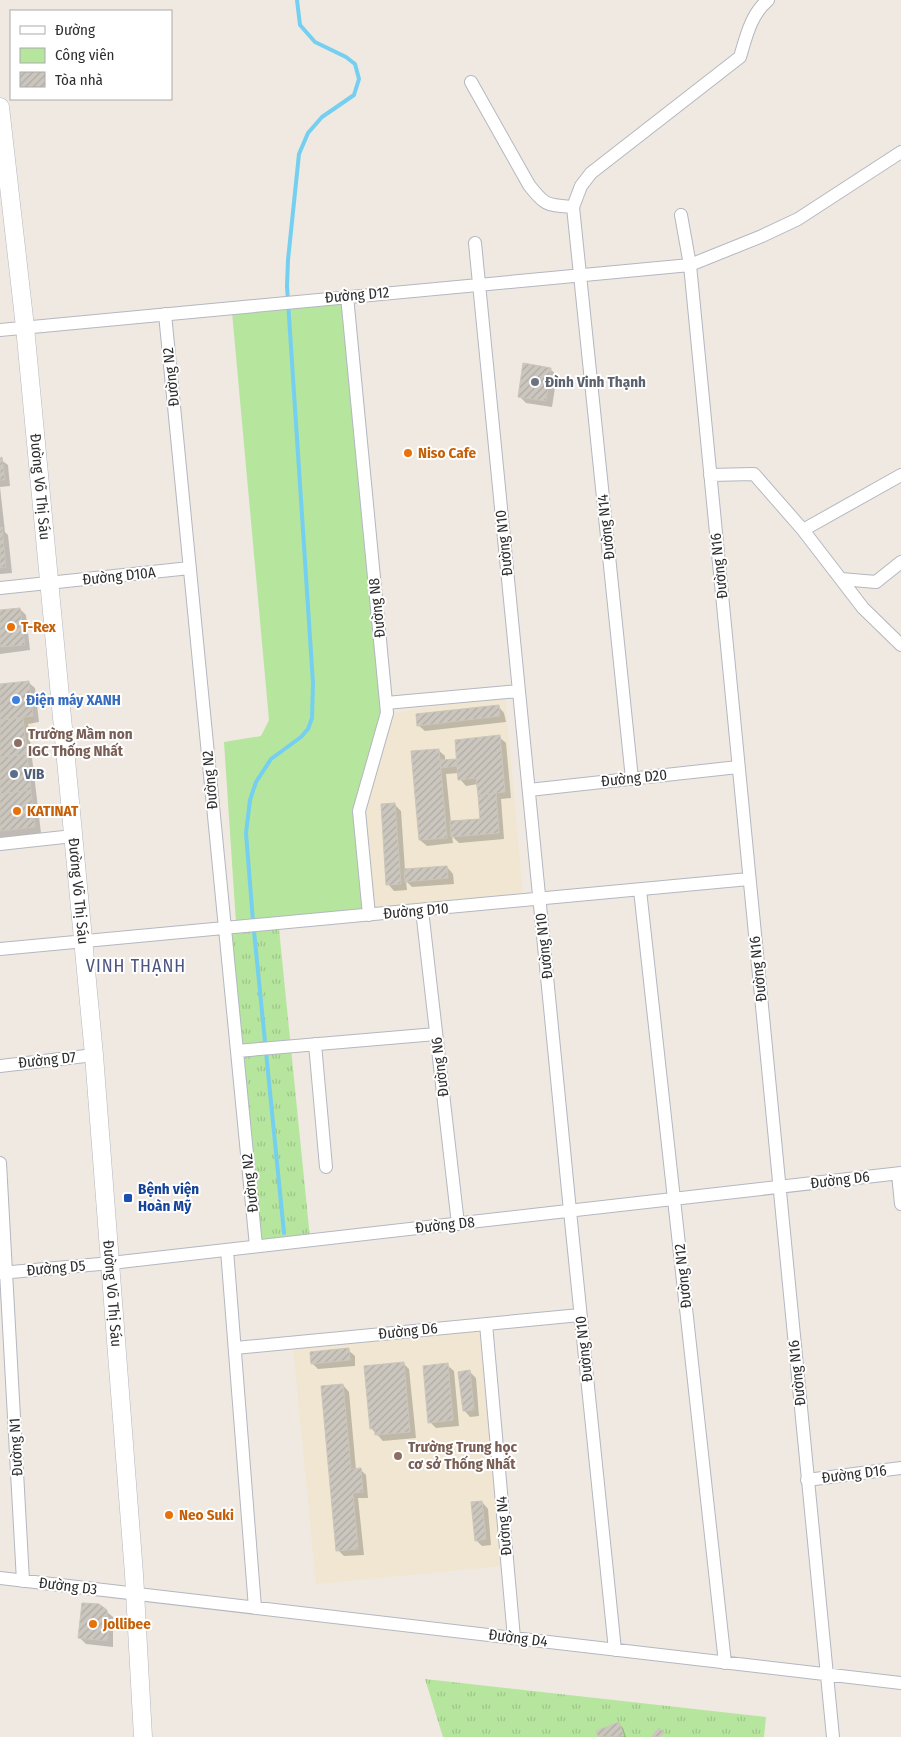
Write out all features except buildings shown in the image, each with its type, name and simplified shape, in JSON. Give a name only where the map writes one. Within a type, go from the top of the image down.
[{"type":"main road","name":"Đường Võ Thị Sáu","points":[[0,106],[25,327],[94,1055],[135,1594],[143,1737]]},
{"type":"street","points":[[471,82],[529,186],[540,200],[554,206],[573,206],[581,186],[592,173],[740,57],[748,28],[768,0]]},
{"type":"street","name":"Đường D12","points":[[0,330],[280,302],[690,265],[762,236],[798,219],[901,152]]},
{"type":"street","name":"Đường N14","points":[[573,206],[632,778]]},
{"type":"street","name":"Đường N16","points":[[681,215],[690,265],[826,1674]]},
{"type":"street","name":"Đường N10","points":[[475,243],[580,1315],[615,1650]]},
{"type":"street","name":"Đường N8","points":[[347,296],[387,712],[359,811],[369,915]]},
{"type":"street","name":"Đường N2","points":[[165,314],[256,1246]]},
{"type":"street","points":[[710,475],[754,474],[803,530],[863,608],[901,645]]},
{"type":"street","points":[[803,530],[901,475]]},
{"type":"street","points":[[841,579],[876,582],[901,562]]},
{"type":"street","name":"Đường D10A","points":[[0,588],[190,568]]},
{"type":"street","points":[[386,703],[519,691]]},
{"type":"street","name":"Đường D20","points":[[528,790],[738,767]]},
{"type":"street","points":[[0,844],[73,836]]},
{"type":"street","name":"Đường D10","points":[[0,949],[749,879]]},
{"type":"street","name":"Đường N12","points":[[640,890],[725,1662]]},
{"type":"street","name":"Đường N6","points":[[422,910],[458,1224]]},
{"type":"street","points":[[237,1050],[436,1034]]},
{"type":"street","points":[[315,1044],[326,1167]]},
{"type":"street","name":"Đường D7","points":[[0,1066],[94,1055]]},
{"type":"street","name":"Đường N1","points":[[0,1163],[3,1273],[23,1581]]},
{"type":"street","points":[[899,1174],[901,1204]]},
{"type":"street","name":"Đường D6","points":[[779,1188],[899,1174]]},
{"type":"street","name":"Đường D8","points":[[111,1263],[779,1188]]},
{"type":"street","points":[[227,1250],[256,1608]]},
{"type":"street","name":"Đường D5","points":[[3,1273],[111,1263]]},
{"type":"street","name":"Đường D6","points":[[235,1348],[580,1315]]},
{"type":"street","name":"Đường N4","points":[[486,1324],[514,1638]]},
{"type":"street","name":"Đường D16","points":[[807,1480],[901,1468]]},
{"type":"street","name":"Đường D3","points":[[0,1578],[135,1594]]},
{"type":"street","name":"Đường D4","points":[[135,1594],[901,1683]]},
{"type":"street","points":[[826,1674],[833,1737]]},
{"type":"shaded area","points":[[505,696],[523,896],[373,911],[364,811],[392,713]]},
{"type":"shaded area","name":"Trường Mầm non IGC Thống Nhất","points":[[33,716],[37,753],[0,757],[0,720]]},
{"type":"shaded area","name":"Trường Trung học cơ sở Thống Nhất","points":[[481,1329],[503,1566],[316,1584],[293,1347]]},
{"type":"green space","points":[[343,301],[382,712],[354,811],[364,911],[236,923],[224,742],[261,736],[269,720],[232,312]]},
{"type":"green space","points":[[279,929],[310,1238],[260,1243],[224,934]]},
{"type":"green space","points":[[425,1679],[766,1717],[764,1737],[443,1737]]},
{"type":"waterway","points":[[284,1233],[246,833],[250,800],[256,782],[271,759],[301,737],[308,729],[312,718],[313,683],[287,286],[288,260],[299,154],[308,133],[322,117],[354,95],[359,79],[355,64],[346,57],[315,42],[300,25],[297,0]]},
{"type":"place","name":"Đình Vinh Thạnh","points":[[535,382]]},
{"type":"place","name":"Niso Cafe","points":[[408,453]]},
{"type":"place","name":"T-Rex","points":[[11,627]]},
{"type":"place","name":"Điện máy XANH","points":[[16,700]]},
{"type":"place","name":"Trường Mầm non IGC Thống Nhất","points":[[18,743]]},
{"type":"place","name":"VIB","points":[[14,774]]},
{"type":"place","name":"KATINAT","points":[[17,811]]},
{"type":"place","name":"Bệnh viện Hoàn Mỹ","points":[[128,1198]]},
{"type":"place","name":"Trường Trung học cơ sở Thống Nhất","points":[[398,1456]]},
{"type":"place","name":"Neo Suki","points":[[169,1515]]},
{"type":"place","name":"Jollibee","points":[[93,1624]]},
{"type":"district","name":"VINH THẠNH","points":[[136,966]]}]
